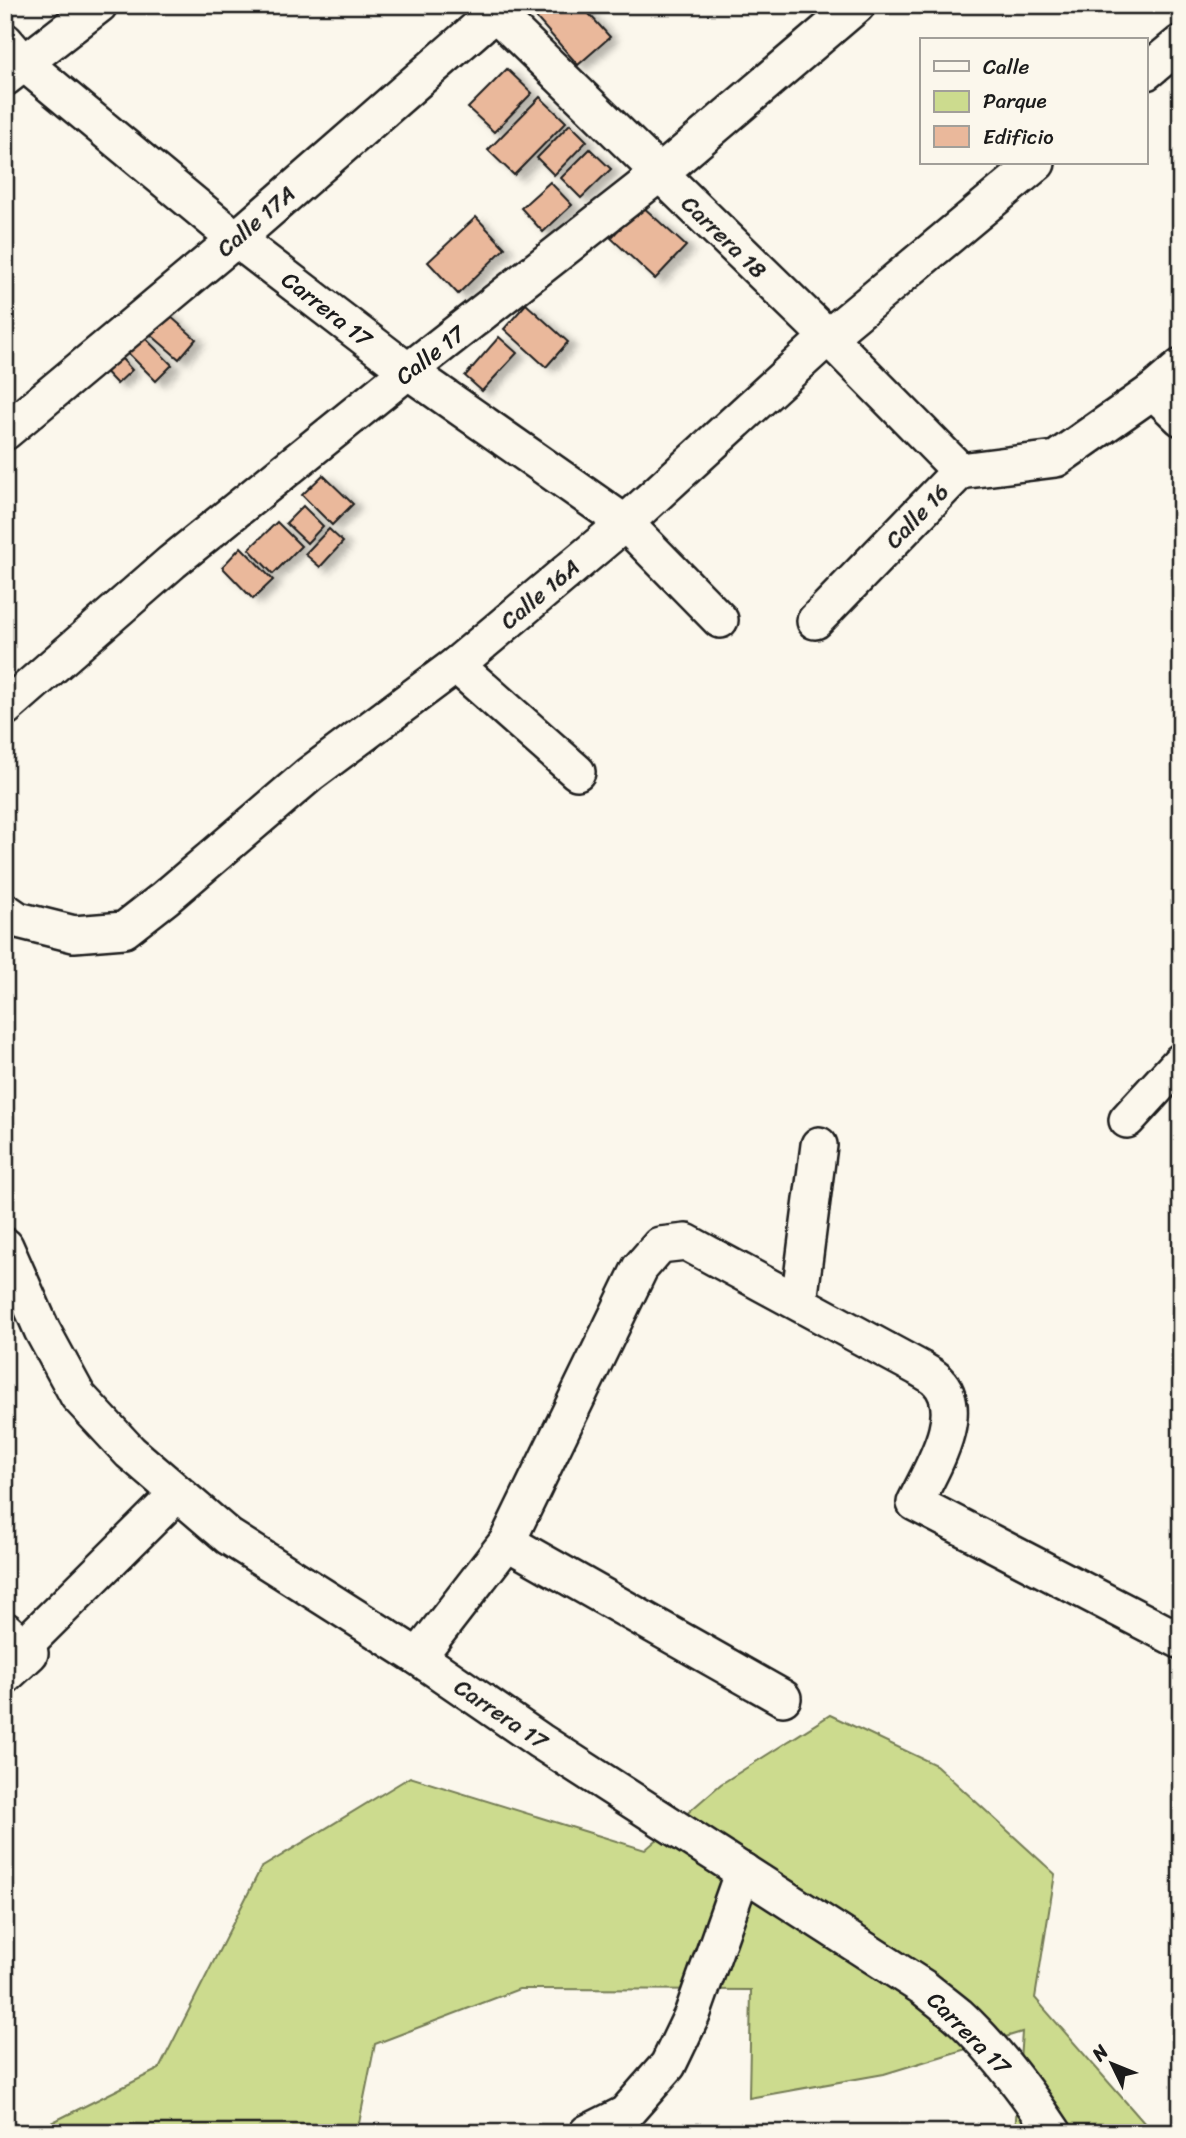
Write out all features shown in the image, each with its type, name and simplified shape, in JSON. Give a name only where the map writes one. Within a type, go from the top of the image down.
[{"type":"street","points":[[12,61],[99,5]]},
{"type":"street","name":"Calle 17","points":[[5,708],[172,562],[408,371],[659,174],[857,5]]},
{"type":"street","name":"Carrera 18","points":[[495,8],[960,471]]},
{"type":"street","name":"Calle 17A","points":[[5,432],[236,239],[495,8]]},
{"type":"street","points":[[1148,70],[1181,43]]},
{"type":"street","name":"Carrera 17","points":[[12,61],[408,371],[625,523],[720,620]]},
{"type":"street","name":"Calle 16A","points":[[5,911],[18,920],[74,934],[124,930],[310,774],[456,665],[625,523],[828,337],[1036,164]]},
{"type":"street","name":"Calle 16","points":[[815,621],[960,471],[1056,459],[1153,391],[1181,367]]},
{"type":"street","points":[[1153,391],[1181,418]]},
{"type":"street","points":[[456,665],[577,772]]},
{"type":"street","points":[[1127,1120],[1181,1061]]},
{"type":"street","points":[[799,1302],[819,1145]]},
{"type":"street","points":[[418,1657],[507,1542],[640,1268],[660,1245],[686,1242],[919,1367],[939,1382],[950,1406],[948,1429],[915,1503],[1181,1641]]},
{"type":"street","name":"Carrera 17","points":[[5,1246],[42,1330],[78,1396],[130,1451],[177,1494],[229,1537],[418,1657],[540,1741],[924,1988],[958,2015],[1034,2103],[1054,2133]]},
{"type":"street","points":[[5,1676],[30,1653],[14,1638],[177,1494]]},
{"type":"street","points":[[507,1542],[783,1698]]},
{"type":"street","points":[[587,2133],[617,2124],[668,2065],[692,2015],[743,1871]]},
{"type":"green space","points":[[830,1715],[936,1765],[1055,1874],[1035,1998],[1153,2133],[1015,2133],[1022,2032],[884,2074],[749,2098],[751,1990],[519,1989],[375,2044],[357,2133],[31,2133],[159,2069],[261,1868],[410,1777],[645,1850],[721,1784]]},
{"type":"building","points":[[525,5],[581,5],[610,37],[578,65]]},
{"type":"building","points":[[507,69],[532,93],[494,132],[468,108]]},
{"type":"building","points":[[540,97],[566,122],[514,175],[488,150]]},
{"type":"building","points":[[570,124],[587,141],[554,175],[537,158]]},
{"type":"building","points":[[590,149],[611,169],[581,198],[561,178]]},
{"type":"building","points":[[550,182],[572,205],[543,232],[521,208]]},
{"type":"building","points":[[641,205],[686,246],[655,279],[611,238]]},
{"type":"building","points":[[476,217],[505,248],[458,294],[428,262]]},
{"type":"building","points":[[526,304],[568,342],[546,367],[504,329]]},
{"type":"building","points":[[161,308],[196,339],[179,359],[143,328]]},
{"type":"building","points":[[140,333],[172,365],[156,381],[124,349]]},
{"type":"building","points":[[499,337],[517,353],[482,391],[465,376]]},
{"type":"building","points":[[113,349],[132,370],[117,384],[97,363]]},
{"type":"building","points":[[323,475],[353,504],[332,525],[302,495]]},
{"type":"building","points":[[303,506],[323,526],[307,543],[286,523]]},
{"type":"building","points":[[277,522],[301,546],[273,574],[249,549]]},
{"type":"building","points":[[329,529],[343,542],[320,567],[305,554]]},
{"type":"building","points":[[241,547],[273,580],[253,599],[222,567]]}]
